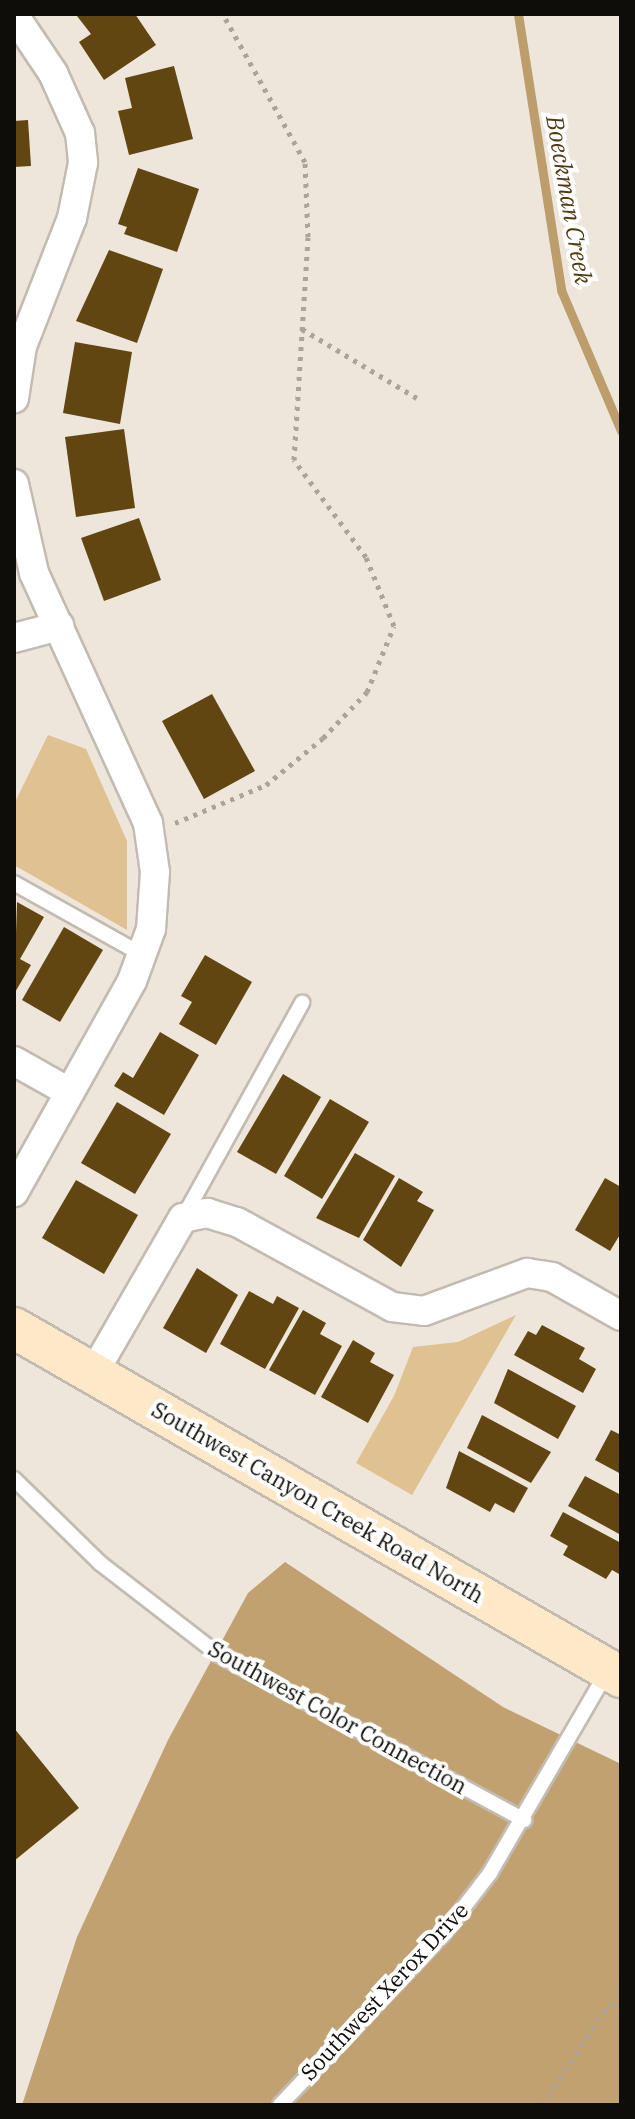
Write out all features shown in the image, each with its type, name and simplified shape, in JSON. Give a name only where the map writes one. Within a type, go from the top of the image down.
[{"type":"main road","name":"Southwest Canyon Creek Road North","points":[[14,1328],[617,1665]]},
{"type":"street","points":[[14,15],[58,85],[80,133],[83,163],[72,218],[22,346],[14,398]]},
{"type":"street","points":[[14,484],[25,543],[148,823],[154,901],[143,955],[14,1192]]},
{"type":"street","points":[[14,638],[59,626]]},
{"type":"street","points":[[14,1061],[69,1092]]},
{"type":"street","points":[[94,1372],[183,1218],[207,1213],[237,1222],[392,1307],[424,1311],[527,1273],[552,1277],[621,1316]]},
{"type":"lane","points":[[14,883],[143,955]]},
{"type":"lane","points":[[183,1218],[302,1003]]},
{"type":"lane","name":"Southwest Color Connection","points":[[14,1479],[100,1563],[219,1655],[524,1820]]},
{"type":"lane","name":"Southwest Xerox Drive","points":[[280,2105],[444,1933],[524,1820],[617,1665]]},
{"type":"path","points":[[178,823],[266,785],[367,692],[394,626],[366,557],[294,460],[302,329],[305,162],[223,14]]},
{"type":"path","points":[[302,329],[417,398]]},
{"type":"path","points":[[543,2105],[603,2012],[621,1998]]},
{"type":"shaded area","points":[[48,735],[86,749],[127,841],[127,930],[14,865],[14,804]]},
{"type":"shaded area","points":[[516,1315],[412,1495],[356,1463],[394,1396],[413,1347],[458,1342]]},
{"type":"shaded area","points":[[285,1562],[503,1707],[621,1764],[621,2105],[22,2105],[77,1937],[168,1740],[248,1593]]},
{"type":"building","points":[[135,14],[156,45],[104,80],[79,42],[91,34],[77,16]]},
{"type":"building","points":[[174,66],[193,139],[129,155],[118,111],[132,108],[125,78]]},
{"type":"building","points":[[28,120],[31,166],[14,167],[14,121]]},
{"type":"building","points":[[138,168],[199,189],[177,252],[124,234],[127,227],[118,224]]},
{"type":"building","points":[[109,250],[163,269],[137,343],[76,321]]},
{"type":"building","points":[[75,342],[132,352],[120,424],[63,413]]},
{"type":"building","points":[[124,429],[135,508],[76,517],[65,437]]},
{"type":"building","points":[[139,518],[161,580],[104,601],[81,538]]},
{"type":"building","points":[[212,694],[255,771],[204,799],[162,721]]},
{"type":"building","points":[[17,902],[44,917],[20,959],[31,965],[14,994]]},
{"type":"building","points":[[64,927],[103,950],[60,1022],[22,1000]]},
{"type":"building","points":[[205,955],[252,982],[216,1045],[179,1024],[192,1002],[181,996]]},
{"type":"building","points":[[160,1032],[199,1055],[164,1115],[114,1086],[123,1072],[133,1078]]},
{"type":"building","points":[[283,1074],[321,1097],[276,1174],[237,1152]]},
{"type":"building","points":[[330,1099],[369,1122],[322,1199],[284,1176]]},
{"type":"building","points":[[117,1102],[171,1134],[135,1194],[81,1163]]},
{"type":"building","points":[[355,1153],[395,1176],[359,1238],[316,1218]]},
{"type":"building","points":[[399,1178],[423,1192],[417,1201],[434,1210],[401,1267],[363,1240]]},
{"type":"building","points":[[605,1178],[621,1187],[621,1233],[610,1251],[575,1230]]},
{"type":"building","points":[[76,1180],[138,1215],[104,1274],[42,1238]]},
{"type":"building","points":[[197,1268],[238,1295],[206,1353],[163,1328]]},
{"type":"building","points":[[249,1291],[273,1304],[277,1296],[299,1308],[265,1369],[220,1344]]},
{"type":"building","points":[[303,1310],[326,1323],[320,1334],[342,1346],[315,1395],[269,1370]]},
{"type":"building","points":[[542,1325],[585,1348],[579,1359],[596,1369],[583,1393],[514,1355],[528,1331],[536,1335]]},
{"type":"building","points":[[353,1340],[375,1353],[370,1362],[394,1375],[368,1423],[321,1397]]},
{"type":"building","points":[[508,1369],[576,1406],[558,1439],[494,1403]]},
{"type":"building","points":[[482,1415],[551,1452],[531,1483],[467,1448]]},
{"type":"building","points":[[611,1430],[621,1435],[621,1474],[595,1460]]},
{"type":"building","points":[[459,1451],[528,1488],[514,1513],[495,1503],[490,1512],[446,1488]]},
{"type":"building","points":[[585,1476],[621,1495],[621,1535],[568,1506]]},
{"type":"building","points":[[563,1512],[621,1543],[619,1574],[612,1570],[606,1579],[563,1555],[568,1546],[550,1536]]},
{"type":"building","points":[[14,1728],[79,1808],[14,1861]]},
{"type":"waterway","name":"Boeckman Creek","points":[[518,14],[561,290],[621,431]]}]
